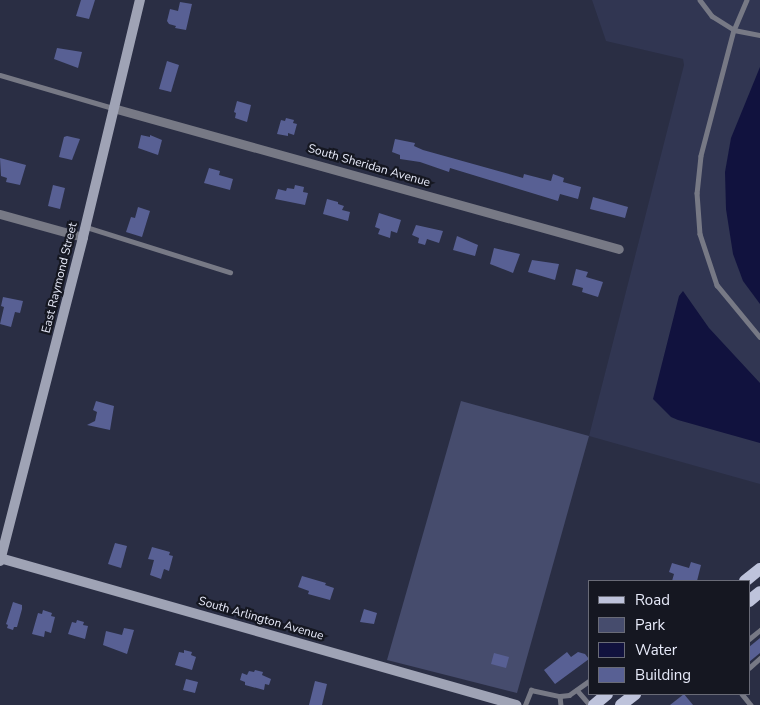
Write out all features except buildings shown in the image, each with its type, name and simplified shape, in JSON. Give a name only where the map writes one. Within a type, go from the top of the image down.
[{"type":"main road","name":"East Raymond Street","points":[[0,559],[84,232],[140,0]]},
{"type":"main road","name":"South Arlington Avenue","points":[[0,559],[516,705]]},
{"type":"main road","points":[[754,594],[760,569]]},
{"type":"main road","points":[[592,705],[605,695]]},
{"type":"main road","points":[[621,705],[634,695]]},
{"type":"street","name":"South Sheridan Avenue","points":[[113,108],[619,249]]},
{"type":"street","points":[[0,214],[84,232]]},
{"type":"lane","points":[[700,0],[712,16],[734,30],[760,35]]},
{"type":"lane","points":[[747,0],[734,30],[701,156],[696,193],[699,226],[717,285],[760,337]]},
{"type":"lane","points":[[0,75],[113,108]]},
{"type":"lane","points":[[84,232],[230,272]]},
{"type":"lane","points":[[750,638],[760,630]]},
{"type":"lane","points":[[750,667],[760,658]]},
{"type":"lane","points":[[525,705],[531,690],[560,696],[570,695],[588,682]]},
{"type":"lane","points":[[577,690],[592,705]]},
{"type":"lane","points":[[743,695],[751,705]]},
{"type":"lane","points":[[560,696],[561,705]]},
{"type":"shaded area","points":[[592,0],[760,0],[760,484],[589,436],[684,65],[683,59],[606,41]]},
{"type":"green space","points":[[461,401],[589,436],[517,693],[387,660]]},
{"type":"water","points":[[760,67],[760,304],[743,281],[733,254],[726,209],[725,172],[731,138]]},
{"type":"water","points":[[683,291],[709,328],[760,383],[760,443],[678,420],[671,417],[653,399],[679,296]]}]
